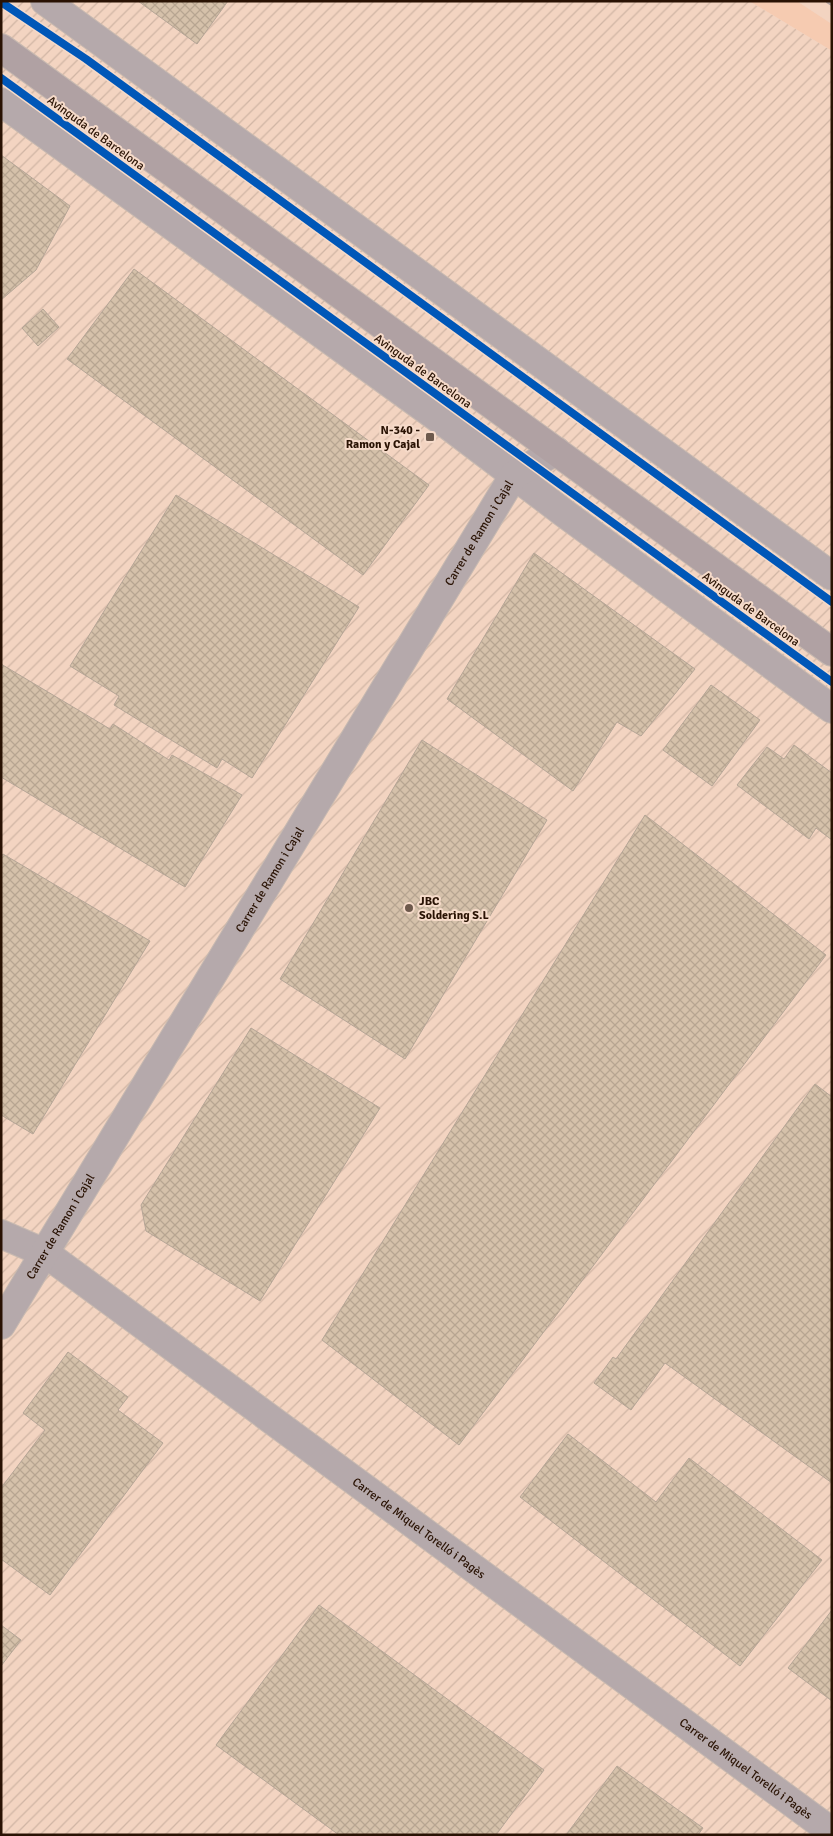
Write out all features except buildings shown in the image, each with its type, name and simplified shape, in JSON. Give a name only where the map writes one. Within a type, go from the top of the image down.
[{"type":"main road","name":"Avinguda de Barcelona","points":[[1,48],[832,652]]},
{"type":"street","points":[[45,1],[832,576]]},
{"type":"street","points":[[1,102],[449,426],[832,709]]},
{"type":"street","name":"Carrer de Ramon i Cajal","points":[[1,1325],[514,475],[556,450]]},
{"type":"street","name":"Carrer de Miquel Torelló i Pagès","points":[[1,1234],[45,1253],[832,1832]]},
{"type":"shaded area","points":[[1,1],[749,1],[832,51],[832,1835],[1,1835]]},
{"type":"shaded area","points":[[749,1],[797,1],[832,24],[832,51]]},
{"type":"shaded area","points":[[797,1],[832,1],[832,24]]},
{"type":"railway","points":[[827,1],[832,4]]},
{"type":"cycle path","points":[[1,2],[86,59],[832,602]]},
{"type":"cycle path","points":[[1,78],[832,682]]},
{"type":"place","name":"N-340 - Ramon y Cajal","points":[[430,437]]},
{"type":"place","name":"JBC Soldering S.L","points":[[409,908]]}]
